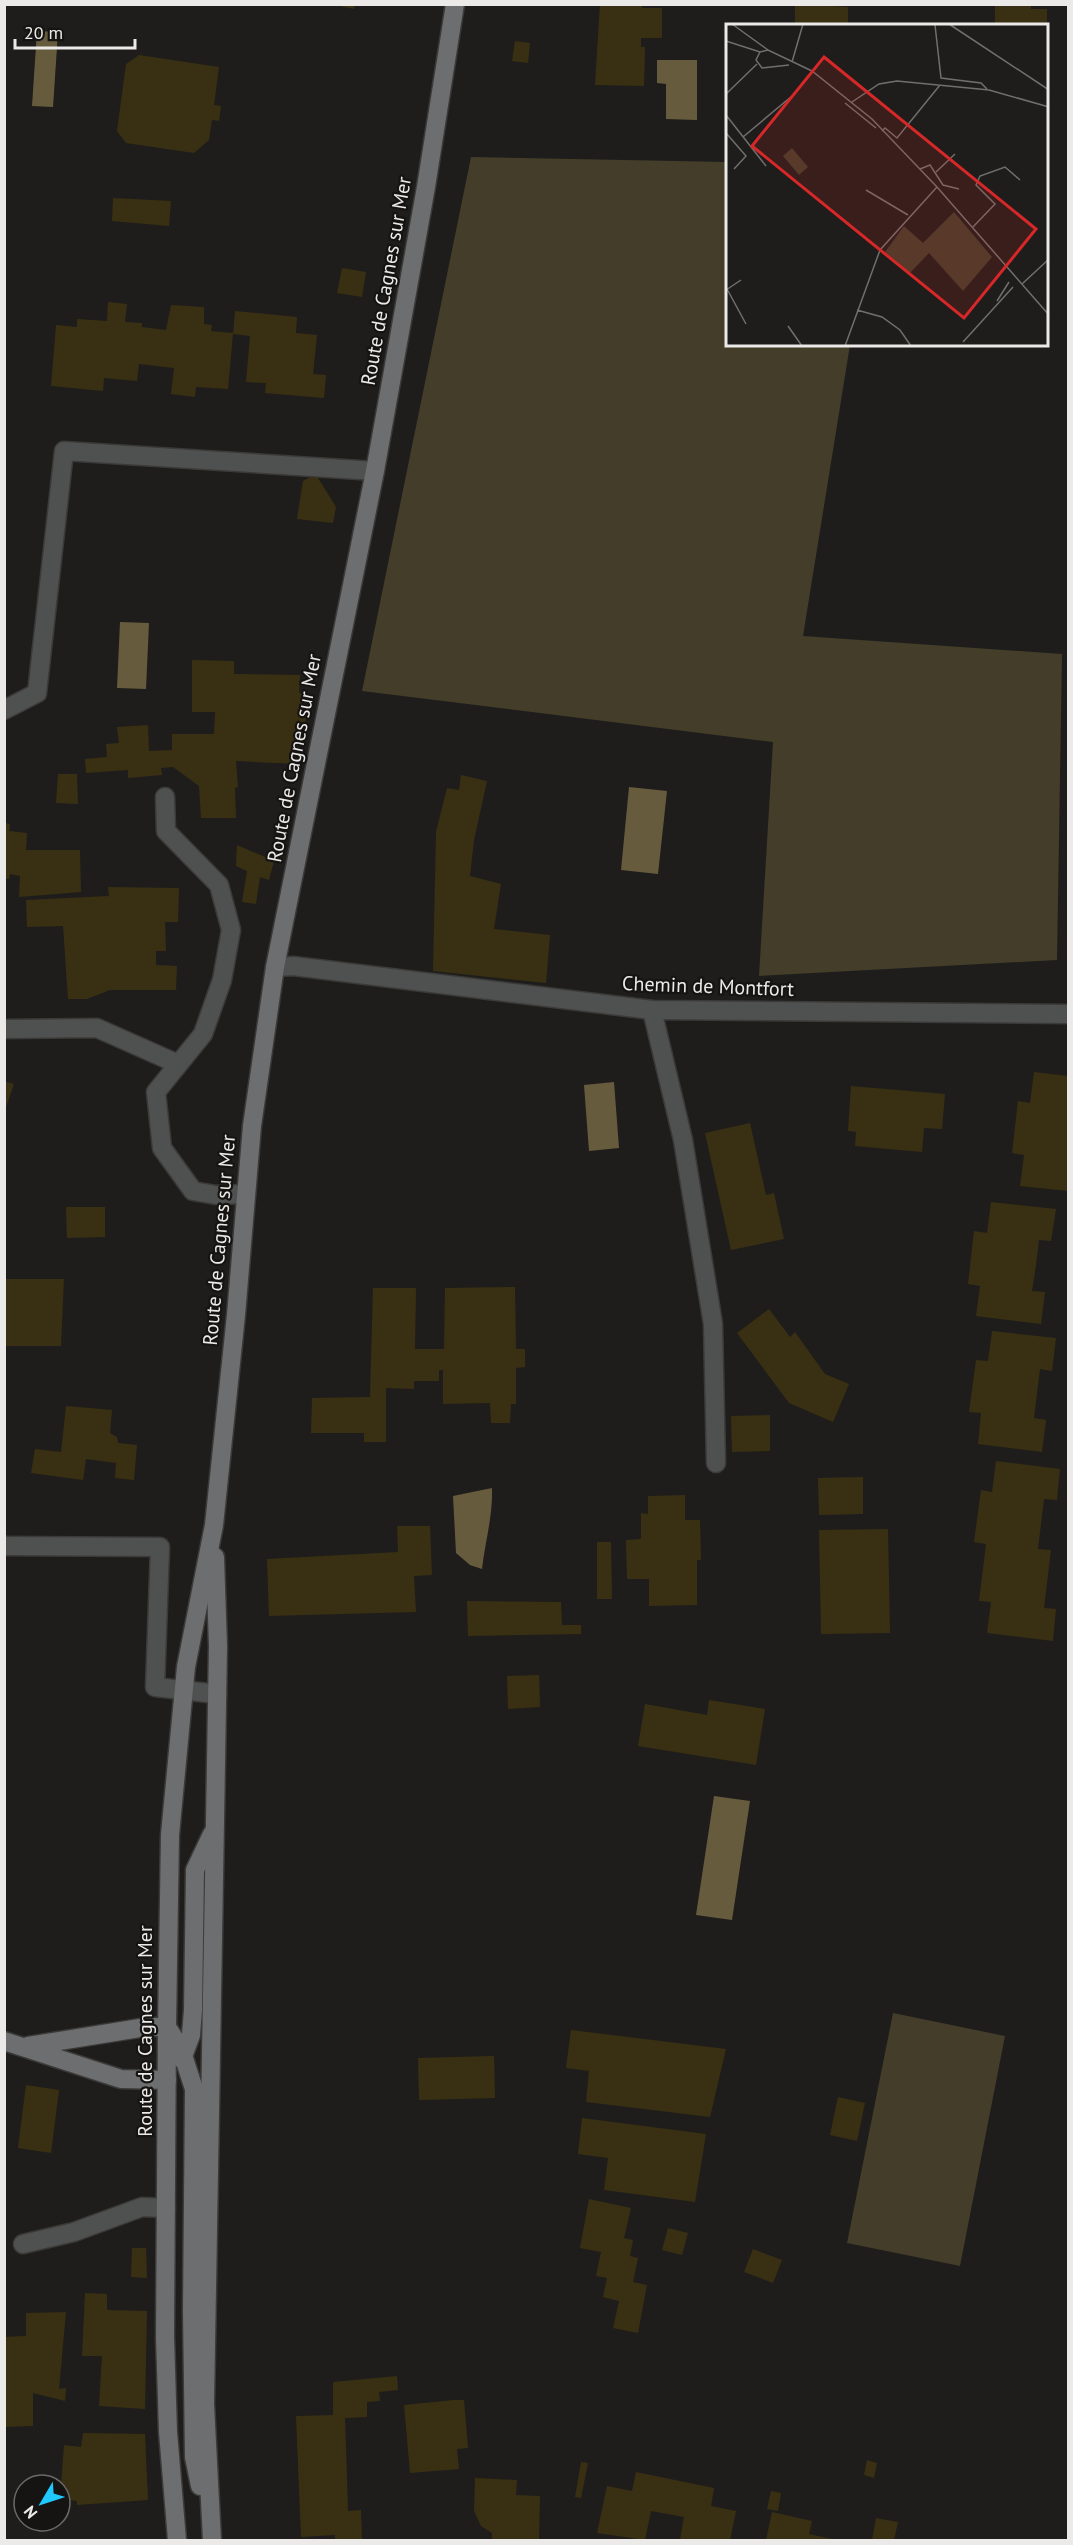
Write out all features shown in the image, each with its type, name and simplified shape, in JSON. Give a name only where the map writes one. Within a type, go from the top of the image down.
[{"type":"main road","name":"Route de Cagnes sur Mer","points":[[177,2541],[168,2432],[167,2027],[170,1835],[183,1691],[214,1525],[252,1126],[275,967],[375,471],[426,187],[454,4]]},
{"type":"main road","name":"Route de Cagnes sur Mer","points":[[212,2541],[206,2404],[217,1695],[214,1525]]},
{"type":"main road","points":[[4,2041],[27,2046],[121,2079],[167,2080],[184,2055],[190,2034],[193,2010],[195,1870],[215,1827]]},
{"type":"main road","points":[[27,2046],[146,2027],[167,2027],[184,2055],[194,2089],[192,2311],[194,2457],[212,2541]]},
{"type":"street","points":[[4,710],[37,693],[64,451],[375,471]]},
{"type":"street","points":[[165,797],[166,831],[219,885],[231,930],[222,980],[203,1034],[156,1092],[162,1148],[193,1191],[216,1195],[246,1194]]},
{"type":"street","name":"Chemin de Montfort","points":[[275,967],[293,966],[652,1010],[1068,1014]]},
{"type":"street","points":[[652,1010],[683,1140],[713,1324],[716,1463]]},
{"type":"street","points":[[4,1029],[97,1028],[178,1064]]},
{"type":"street","points":[[4,1546],[160,1547],[155,1687],[217,1695]]},
{"type":"street","points":[[23,2244],[74,2232],[142,2207],[166,2208]]},
{"type":"shaded area","points":[[37,31],[58,32],[53,107],[32,106]]},
{"type":"shaded area","points":[[657,60],[697,60],[697,120],[666,119],[666,84],[657,83]]},
{"type":"shaded area","points":[[471,157],[726,162],[726,346],[850,346],[803,636],[1062,654],[1057,960],[759,976],[773,742],[362,691]]},
{"type":"shaded area","points":[[120,622],[149,623],[146,689],[117,688]]},
{"type":"shaded area","points":[[629,787],[667,791],[658,874],[621,870]]},
{"type":"shaded area","points":[[614,1082],[619,1148],[589,1151],[584,1085]]},
{"type":"shaded area","points":[[492,1488],[490,1519],[482,1569],[470,1565],[456,1553],[453,1496]]},
{"type":"shaded area","points":[[714,1796],[750,1801],[732,1920],[696,1915]]},
{"type":"shaded area","points":[[893,2013],[1005,2036],[960,2266],[847,2243]]},
{"type":"building","points":[[331,4],[355,4],[354,9]]},
{"type":"building","points":[[600,4],[642,4],[642,8],[662,8],[662,38],[641,38],[641,47],[645,47],[644,86],[595,85]]},
{"type":"building","points":[[795,4],[848,7],[848,24],[795,24]]},
{"type":"building","points":[[995,4],[1031,4],[1031,9],[1047,9],[1047,24],[995,24]]},
{"type":"building","points":[[515,41],[530,43],[528,63],[512,61]]},
{"type":"building","points":[[139,55],[219,67],[214,105],[221,106],[219,121],[212,120],[209,140],[194,153],[126,143],[117,131],[126,64]]},
{"type":"building","points":[[113,198],[171,201],[169,226],[112,221]]},
{"type":"building","points":[[342,268],[366,272],[362,297],[337,293]]},
{"type":"building","points":[[108,302],[127,304],[125,322],[142,323],[142,327],[166,330],[171,305],[204,307],[204,324],[212,325],[211,331],[233,333],[228,389],[196,387],[195,397],[171,394],[174,368],[139,364],[137,381],[104,378],[103,391],[51,386],[56,325],[77,327],[77,319],[107,321]]},
{"type":"building","points":[[235,311],[297,317],[296,333],[317,335],[313,374],[326,375],[324,398],[265,393],[266,383],[246,382],[250,336],[233,334]]},
{"type":"building","points":[[311,477],[318,478],[336,507],[333,523],[297,519],[303,481]]},
{"type":"building","points":[[192,660],[234,661],[234,674],[300,675],[299,693],[308,694],[304,738],[300,738],[296,764],[236,761],[238,787],[235,788],[236,818],[201,818],[199,786],[173,767],[161,768],[162,775],[128,778],[128,770],[86,773],[85,759],[107,757],[106,744],[119,743],[117,727],[148,725],[149,751],[172,750],[172,734],[214,734],[215,712],[192,712]]},
{"type":"building","points":[[58,774],[77,774],[78,804],[56,803]]},
{"type":"building","points":[[461,775],[487,781],[474,840],[470,876],[501,884],[494,929],[550,935],[546,983],[433,971],[436,832],[447,788],[459,790]]},
{"type":"building","points":[[4,823],[10,824],[9,831],[27,833],[26,850],[80,850],[81,892],[19,897],[20,876],[10,874],[9,879],[4,879]]},
{"type":"building","points":[[237,845],[274,861],[269,880],[260,877],[256,904],[242,902],[247,871],[236,866]]},
{"type":"building","points":[[108,887],[179,888],[178,922],[165,922],[166,951],[156,951],[156,965],[177,966],[176,990],[110,990],[87,999],[68,999],[63,926],[27,927],[26,900],[109,896]]},
{"type":"building","points":[[1034,1072],[1068,1076],[1068,1191],[1020,1186],[1024,1155],[1012,1153],[1018,1101],[1030,1103]]},
{"type":"building","points":[[4,1081],[14,1084],[5,1110],[4,1109]]},
{"type":"building","points":[[851,1086],[945,1094],[942,1129],[924,1128],[922,1152],[855,1146],[856,1132],[848,1131]]},
{"type":"building","points":[[750,1123],[766,1195],[774,1193],[784,1239],[731,1250],[705,1133]]},
{"type":"building","points":[[991,1202],[1056,1209],[1051,1241],[1039,1240],[1032,1291],[1045,1292],[1041,1324],[976,1316],[980,1286],[968,1284],[974,1231],[987,1233]]},
{"type":"building","points":[[66,1207],[105,1207],[105,1237],[67,1238]]},
{"type":"building","points":[[4,1279],[64,1279],[61,1346],[4,1346]]},
{"type":"building","points":[[515,1287],[516,1349],[525,1349],[525,1367],[516,1368],[516,1404],[511,1404],[510,1423],[491,1423],[490,1403],[443,1404],[443,1370],[439,1370],[439,1381],[414,1381],[414,1389],[386,1388],[386,1442],[364,1442],[364,1433],[311,1433],[312,1398],[370,1397],[373,1288],[416,1288],[415,1349],[444,1349],[445,1288]]},
{"type":"building","points":[[769,1309],[790,1337],[795,1332],[825,1374],[849,1384],[833,1422],[789,1403],[737,1333]]},
{"type":"building","points":[[992,1331],[1056,1338],[1052,1371],[1040,1369],[1034,1418],[1046,1420],[1042,1452],[978,1444],[981,1413],[969,1412],[976,1360],[988,1361]]},
{"type":"building","points":[[66,1406],[112,1410],[110,1433],[117,1437],[118,1443],[137,1445],[134,1480],[115,1478],[116,1463],[86,1459],[83,1480],[31,1473],[35,1449],[61,1452]]},
{"type":"building","points":[[770,1415],[770,1451],[732,1452],[731,1416]]},
{"type":"building","points":[[996,1461],[1060,1469],[1057,1500],[1044,1499],[1038,1549],[1051,1550],[1044,1608],[1056,1609],[1053,1641],[987,1633],[991,1602],[979,1601],[986,1544],[974,1542],[981,1490],[992,1492]]},
{"type":"building","points":[[863,1477],[863,1514],[819,1515],[818,1478]]},
{"type":"building","points":[[685,1495],[685,1520],[700,1520],[701,1560],[697,1560],[697,1605],[649,1606],[649,1579],[627,1579],[626,1540],[641,1539],[641,1513],[648,1514],[648,1496]]},
{"type":"building","points":[[397,1526],[430,1526],[432,1575],[414,1576],[416,1612],[269,1616],[267,1559],[398,1552]]},
{"type":"building","points":[[888,1529],[890,1633],[821,1634],[819,1530]]},
{"type":"building","points":[[597,1542],[611,1542],[612,1599],[597,1599]]},
{"type":"building","points":[[467,1601],[561,1602],[562,1625],[581,1625],[581,1634],[468,1636]]},
{"type":"building","points":[[539,1675],[540,1707],[508,1709],[507,1676]]},
{"type":"building","points":[[709,1700],[765,1709],[756,1765],[638,1746],[645,1704],[707,1715]]},
{"type":"building","points":[[571,2030],[726,2049],[710,2117],[586,2102],[589,2071],[566,2068]]},
{"type":"building","points":[[494,2056],[495,2098],[419,2100],[418,2058]]},
{"type":"building","points":[[26,2085],[59,2090],[51,2153],[18,2148]]},
{"type":"building","points":[[838,2097],[865,2103],[857,2141],[830,2135]]},
{"type":"building","points":[[582,2118],[706,2134],[695,2202],[604,2190],[608,2158],[578,2154]]},
{"type":"building","points":[[589,2199],[631,2208],[624,2238],[633,2240],[630,2256],[638,2258],[633,2282],[647,2285],[638,2333],[613,2328],[619,2301],[603,2297],[607,2278],[596,2276],[601,2252],[580,2248]]},
{"type":"building","points":[[668,2228],[688,2233],[682,2255],[662,2250]]},
{"type":"building","points":[[132,2248],[146,2248],[147,2278],[131,2277]]},
{"type":"building","points":[[753,2249],[782,2260],[773,2283],[744,2272]]},
{"type":"building","points":[[85,2293],[107,2294],[107,2310],[147,2311],[145,2409],[99,2406],[102,2356],[82,2356]]},
{"type":"building","points":[[66,2312],[59,2389],[66,2388],[65,2401],[33,2393],[33,2426],[4,2427],[4,2337],[26,2336],[26,2313]]},
{"type":"building","points":[[397,2376],[398,2390],[379,2392],[380,2401],[367,2402],[367,2417],[345,2418],[348,2511],[361,2510],[362,2540],[335,2540],[335,2535],[301,2537],[296,2416],[333,2415],[333,2382]]},
{"type":"building","points":[[464,2400],[468,2448],[457,2449],[459,2469],[410,2473],[404,2405]]},
{"type":"building","points":[[83,2433],[145,2434],[148,2500],[77,2505],[77,2501],[72,2500],[72,2473],[62,2473],[64,2445],[81,2447]]},
{"type":"building","points":[[867,2460],[877,2463],[874,2478],[864,2475]]},
{"type":"building","points":[[581,2462],[588,2463],[581,2498],[575,2497]]},
{"type":"building","points":[[636,2472],[714,2488],[711,2506],[736,2511],[730,2540],[680,2540],[684,2517],[651,2511],[645,2540],[597,2533],[607,2486],[632,2491]]},
{"type":"building","points":[[475,2478],[517,2480],[516,2495],[540,2496],[539,2540],[492,2540],[492,2533],[481,2526],[474,2511]]},
{"type":"building","points":[[771,2491],[781,2493],[778,2511],[767,2509]]},
{"type":"building","points":[[772,2512],[812,2521],[809,2534],[837,2540],[766,2540]]},
{"type":"building","points":[[876,2518],[898,2522],[894,2540],[872,2540]]}]
